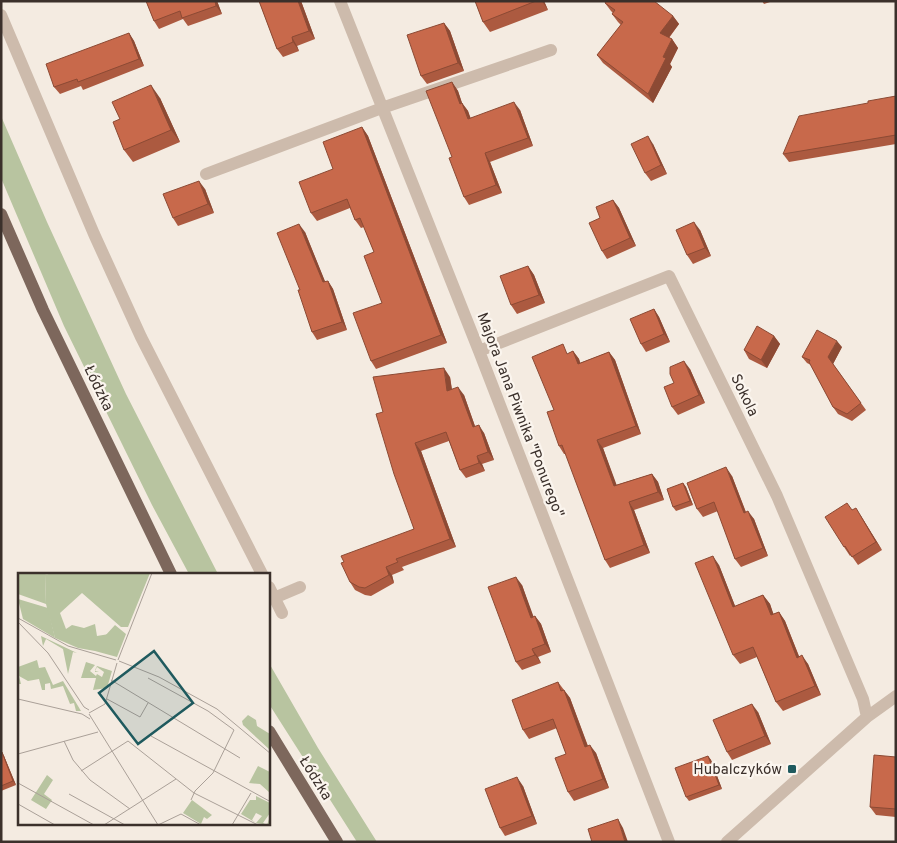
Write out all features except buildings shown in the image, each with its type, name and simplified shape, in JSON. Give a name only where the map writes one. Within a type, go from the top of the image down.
[{"type":"main road","name":"Łódzka","points":[[1,214],[43,310],[171,573]]},
{"type":"main road","name":"Łódzka","points":[[270,733],[337,842]]},
{"type":"street","name":"Majora Jana Piwnika \"Ponurego\"","points":[[340,1],[479,351],[669,842]]},
{"type":"street","points":[[1,15],[94,234],[142,337],[261,573]]},
{"type":"street","points":[[206,174],[382,108],[550,50]]},
{"type":"street","name":"Sokola","points":[[479,351],[669,276],[777,496],[863,699],[867,718]]},
{"type":"street","points":[[282,613],[272,593],[300,587]]},
{"type":"street","points":[[727,842],[867,718],[896,696]]},
{"type":"green space","points":[[1,116],[47,222],[126,394],[217,573],[188,573],[152,505],[64,326],[1,178]]},
{"type":"green space","points":[[270,665],[318,748],[377,842],[357,842],[270,706]]},
{"type":"place","name":"Hubalczyków","points":[[792,769]]}]
